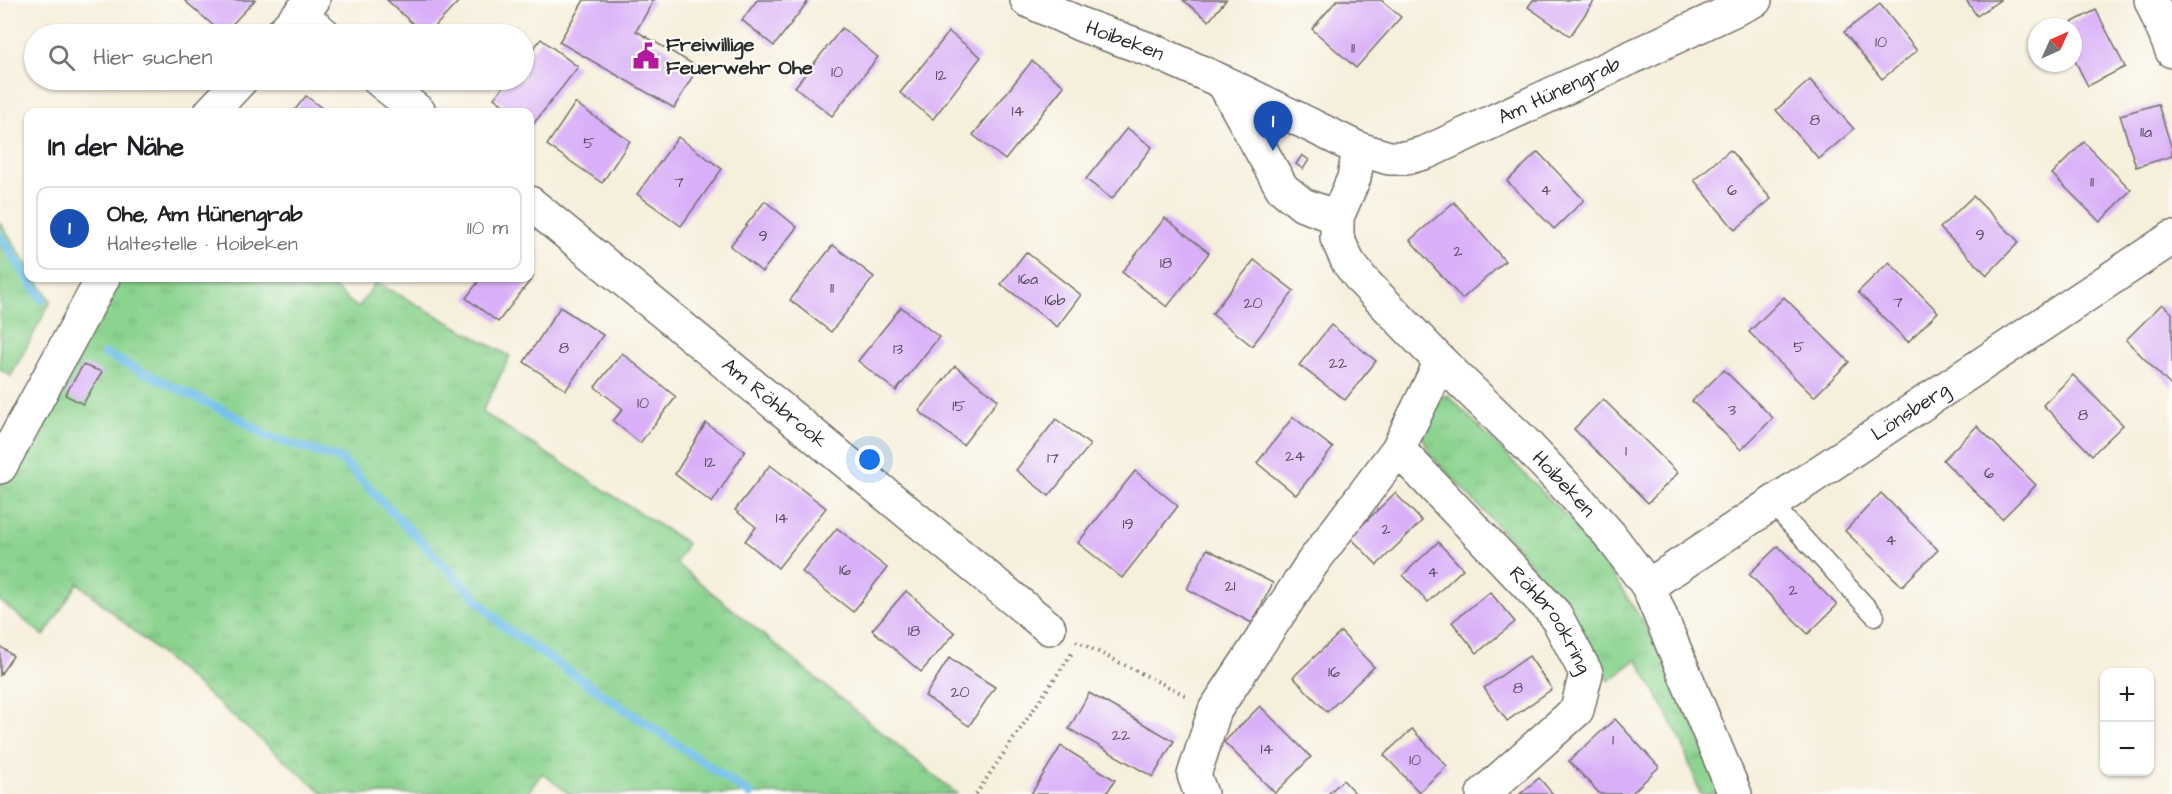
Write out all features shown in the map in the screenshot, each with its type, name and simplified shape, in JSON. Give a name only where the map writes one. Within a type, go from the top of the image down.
[{"type":"street","name":"Hoibeken","points":[[1027,0],[1082,25],[1156,52],[1224,82],[1359,149]]},
{"type":"street","name":"Am Hünengrab","points":[[1359,149],[1389,158],[1406,158],[1427,152],[1755,0]]},
{"type":"street","points":[[2151,0],[2172,51]]},
{"type":"street","points":[[1224,82],[1282,188],[1303,205],[1337,217],[1354,178],[1359,149]]},
{"type":"street","points":[[215,108],[232,90]]},
{"type":"street","points":[[392,90],[415,108]]},
{"type":"street","name":"Am Röhbrook","points":[[534,206],[1049,628]]},
{"type":"street","name":"Hoibeken","points":[[1337,217],[1337,238],[1348,262],[1362,280],[1576,497],[1609,534],[1648,586],[1735,794]]},
{"type":"street","name":"Lönsberg","points":[[1648,586],[2172,238]]},
{"type":"street","points":[[0,467],[101,282]]},
{"type":"street","points":[[1201,794],[1194,775],[1215,710],[1313,562],[1398,449],[1441,362]]},
{"type":"street","name":"Röhbrookring","points":[[1398,449],[1555,614],[1586,673],[1577,710],[1483,794]]},
{"type":"lane","points":[[1772,504],[1875,616]]},
{"type":"path","points":[[1049,628],[1215,710]]},
{"type":"path","points":[[976,794],[1079,643]]},
{"type":"green space","points":[[0,223],[24,260],[24,282],[39,282],[51,301],[11,376],[0,369]]},
{"type":"green space","points":[[99,282],[327,282],[358,308],[376,282],[510,356],[482,412],[687,543],[676,563],[957,794],[569,794],[542,773],[527,794],[324,794],[78,583],[44,636],[0,601],[0,467]]},
{"type":"green space","points":[[1448,395],[1589,540],[1642,620],[1683,696],[1721,794],[1700,794],[1681,740],[1637,659],[1609,681],[1565,610],[1515,545],[1431,455],[1419,429],[1436,398]]},
{"type":"building","points":[[184,0],[255,0],[232,24],[212,24]]},
{"type":"building","points":[[387,0],[460,0],[437,24],[413,24]]},
{"type":"building","points":[[584,0],[654,0],[636,31],[698,67],[674,108],[559,42]]},
{"type":"building","points":[[757,0],[809,0],[774,46],[742,20]]},
{"type":"building","points":[[1183,0],[1226,0],[1209,21]]},
{"type":"building","points":[[1337,0],[1381,0],[1401,17],[1356,68],[1312,29]]},
{"type":"building","points":[[1533,0],[1595,0],[1570,36],[1528,7]]},
{"type":"building","points":[[1966,0],[2000,0],[1977,16]]},
{"type":"building","points":[[1880,4],[1917,51],[1882,79],[1844,32]]},
{"type":"building","points":[[2096,10],[2125,67],[2088,86],[2081,72],[2080,18]]},
{"type":"building","points":[[842,28],[878,57],[832,116],[795,87]]},
{"type":"building","points":[[949,32],[981,57],[933,119],[900,93]]},
{"type":"building","points":[[541,39],[578,67],[534,123],[534,108],[508,108],[494,98],[501,90],[534,90],[534,48]]},
{"type":"building","points":[[1032,61],[1064,86],[1005,160],[973,135]]},
{"type":"building","points":[[1810,80],[1854,129],[1819,159],[1776,110]]},
{"type":"building","points":[[306,96],[322,108],[296,108]]},
{"type":"building","points":[[575,103],[630,141],[602,183],[547,145]]},
{"type":"building","points":[[2158,104],[2172,149],[2172,156],[2136,167],[2120,115]]},
{"type":"building","points":[[1127,128],[1152,147],[1112,199],[1086,179]]},
{"type":"building","points":[[678,137],[722,169],[681,226],[637,194]]},
{"type":"building","points":[[2084,142],[2131,190],[2100,222],[2052,174]]},
{"type":"building","points":[[1730,150],[1771,199],[1735,230],[1694,180]]},
{"type":"building","points":[[1538,152],[1584,200],[1554,229],[1507,181]]},
{"type":"building","points":[[1302,155],[1309,160],[1303,169],[1296,164]]},
{"type":"building","points":[[1973,196],[2019,242],[1987,275],[1940,228]]},
{"type":"building","points":[[765,201],[797,227],[762,272],[730,246]]},
{"type":"building","points":[[1454,202],[1505,261],[1462,299],[1410,240]]},
{"type":"building","points":[[1165,218],[1209,253],[1167,307],[1122,272]]},
{"type":"building","points":[[833,245],[874,277],[831,332],[790,300]]},
{"type":"building","points":[[1026,252],[1081,295],[1057,327],[1001,284]]},
{"type":"building","points":[[1254,260],[1294,291],[1252,346],[1212,314]]},
{"type":"building","points":[[1889,262],[1938,312],[1908,342],[1858,292]]},
{"type":"building","points":[[478,282],[529,282],[498,322],[466,298]]},
{"type":"building","points":[[1784,297],[1849,362],[1814,397],[1749,332]]},
{"type":"building","points":[[2162,304],[2172,313],[2172,387],[2126,340]]},
{"type":"building","points":[[560,307],[603,335],[566,390],[524,362]]},
{"type":"building","points":[[901,307],[939,337],[896,391],[858,361]]},
{"type":"building","points":[[1331,325],[1376,361],[1345,400],[1299,365]]},
{"type":"building","points":[[622,353],[676,397],[640,443],[613,421],[623,409],[595,387]]},
{"type":"building","points":[[83,365],[102,372],[83,404],[65,395]]},
{"type":"building","points":[[955,366],[998,400],[963,445],[919,411]]},
{"type":"building","points":[[1724,370],[1773,418],[1741,450],[1692,401]]},
{"type":"building","points":[[2073,375],[2123,425],[2092,455],[2043,405]]},
{"type":"building","points":[[1603,399],[1678,473],[1648,503],[1574,429]]},
{"type":"building","points":[[1293,417],[1333,448],[1296,495],[1257,463]]},
{"type":"building","points":[[1056,419],[1090,445],[1049,496],[1016,470]]},
{"type":"building","points":[[706,423],[745,451],[712,503],[675,474]]},
{"type":"building","points":[[1977,426],[2036,485],[2002,519],[1943,460]]},
{"type":"building","points":[[770,465],[826,508],[778,568],[745,541],[756,527],[735,510]]},
{"type":"building","points":[[1135,471],[1178,506],[1122,578],[1078,543]]},
{"type":"building","points":[[1395,493],[1422,521],[1377,565],[1350,537]]},
{"type":"building","points":[[1881,493],[1938,550],[1902,586],[1845,531]]},
{"type":"building","points":[[837,528],[887,568],[853,612],[802,572]]},
{"type":"building","points":[[1438,542],[1463,569],[1428,602],[1403,575]]},
{"type":"building","points":[[1778,546],[1837,605],[1808,634],[1749,574]]},
{"type":"building","points":[[1207,549],[1273,583],[1252,623],[1187,589]]},
{"type":"building","points":[[906,591],[955,633],[921,672],[872,630]]},
{"type":"building","points":[[1490,592],[1515,622],[1477,653],[1452,622]]},
{"type":"building","points":[[1341,632],[1374,667],[1327,712],[1293,677]]},
{"type":"building","points":[[0,646],[13,656],[0,675]]},
{"type":"building","points":[[1529,656],[1552,689],[1507,721],[1484,688]]},
{"type":"building","points":[[949,658],[995,687],[969,726],[925,696]]},
{"type":"building","points":[[1089,693],[1174,741],[1153,777],[1069,729]]},
{"type":"building","points":[[1260,706],[1311,757],[1275,793],[1224,742]]},
{"type":"building","points":[[1615,719],[1659,767],[1631,794],[1600,794],[1569,761]]},
{"type":"building","points":[[1412,729],[1447,766],[1419,792],[1384,755]]},
{"type":"building","points":[[1061,746],[1115,780],[1106,794],[1031,794]]},
{"type":"building","points":[[1539,778],[1553,794],[1520,794]]},
{"type":"building","points":[[1343,780],[1356,794],[1328,794]]},
{"type":"waterway","points":[[0,236],[24,272]]},
{"type":"waterway","points":[[31,282],[42,299]]},
{"type":"waterway","points":[[105,354],[239,418],[266,436],[341,459],[505,628],[750,794]]},
{"type":"place","name":"Freiwillige Feuerwehr Ohe","points":[[646,56]]},
{"type":"place","name":"Ohe, Am Hünengrab","points":[[1273,151]]}]
